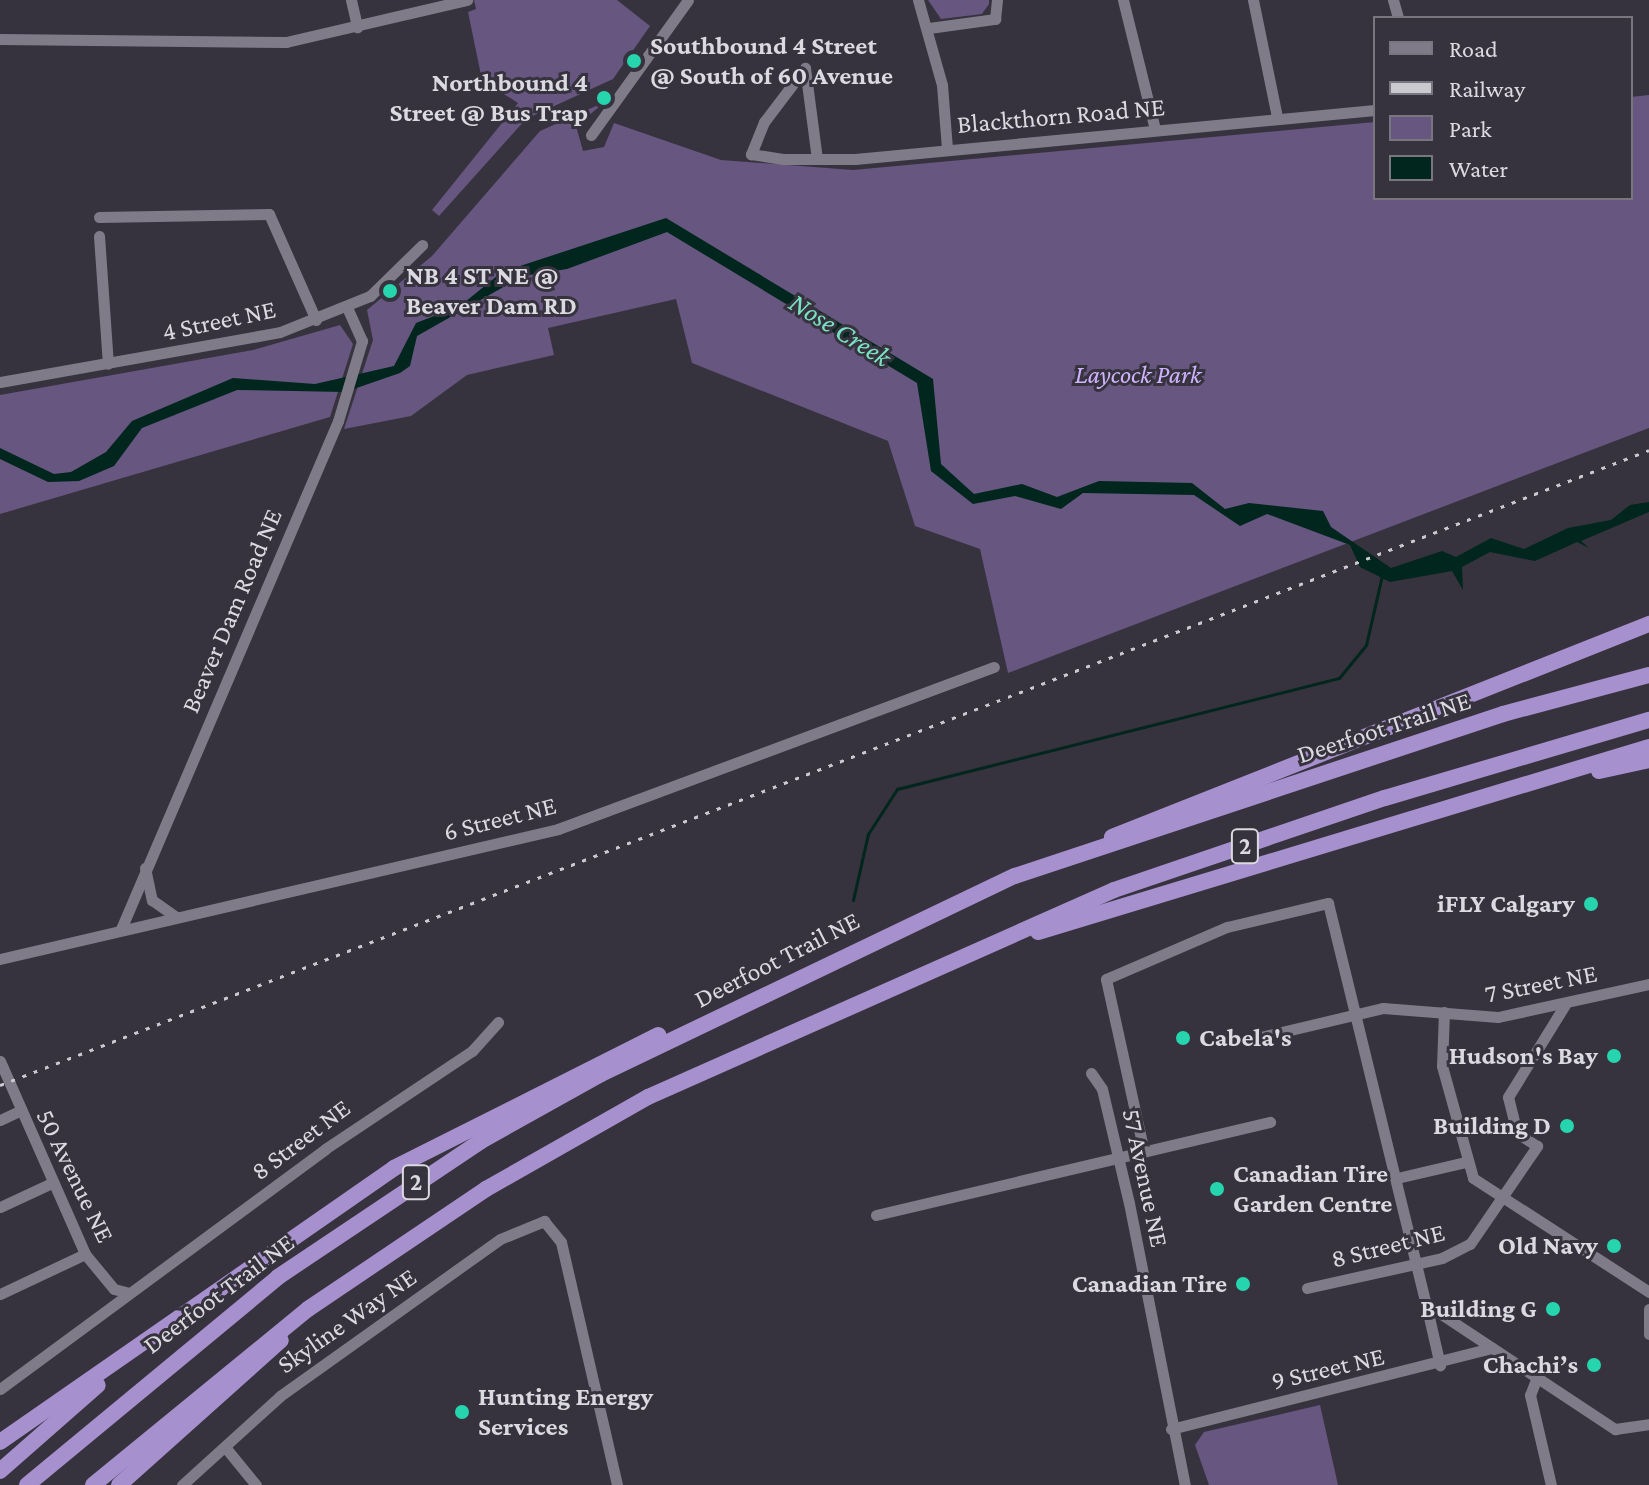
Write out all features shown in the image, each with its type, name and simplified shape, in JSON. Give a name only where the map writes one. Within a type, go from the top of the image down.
[{"type":"highway","points":[[1604,643],[1649,617]]},
{"type":"highway","points":[[1106,845],[1118,830],[1649,624]]},
{"type":"highway","name":"Deerfoot Trail NE","points":[[27,1485],[212,1327],[397,1194],[601,1074],[1015,876],[1503,714],[1649,675]]},
{"type":"highway","name":"2","points":[[93,1485],[308,1309],[567,1141],[851,1001],[1114,890],[1385,798],[1649,720]]},
{"type":"highway","points":[[851,1001],[1029,935],[1423,812],[1649,747]]},
{"type":"highway","points":[[1423,812],[1649,760]]},
{"type":"highway","points":[[0,1442],[301,1226],[555,1081],[818,968]]},
{"type":"highway","points":[[0,1471],[122,1363],[301,1226]]},
{"type":"highway","points":[[119,1485],[270,1353],[308,1309]]},
{"type":"street","points":[[351,0],[357,27]]},
{"type":"street","points":[[0,39],[286,42],[467,0]]},
{"type":"street","points":[[591,135],[688,0]]},
{"type":"street","points":[[918,0],[929,28],[947,149]]},
{"type":"street","points":[[929,28],[995,19],[997,0]]},
{"type":"street","points":[[1123,0],[1155,129]]},
{"type":"street","points":[[1253,0],[1277,117]]},
{"type":"street","name":"Blackthorn Road NE","points":[[817,159],[805,68],[772,109],[751,154],[817,159],[1373,110]]},
{"type":"street","points":[[99,217],[269,214],[316,320]]},
{"type":"street","points":[[99,236],[108,364]]},
{"type":"street","name":"4 Street NE","points":[[0,382],[247,340],[316,320],[382,287],[422,245]]},
{"type":"street","name":"Beaver Dam Road NE","points":[[121,929],[338,421],[359,354],[362,332],[347,307]]},
{"type":"street","name":"6 Street NE","points":[[0,959],[558,829],[994,667]]},
{"type":"street","points":[[145,867],[152,900],[176,917]]},
{"type":"street","points":[[1144,1152],[1106,979],[1111,973],[1227,927],[1328,903],[1358,1014],[1440,1365]]},
{"type":"street","name":"7 Street NE","points":[[1252,1039],[1397,1007],[1485,1018],[1649,984]]},
{"type":"street","name":"8 Street NE","points":[[1307,1288],[1416,1264],[1464,1249],[1505,1201],[1537,1146],[1517,1133],[1508,1097],[1566,1003]]},
{"type":"street","points":[[1444,1012],[1442,1066],[1466,1162],[1480,1185],[1649,1292]]},
{"type":"street","name":"8 Street NE","points":[[0,1389],[113,1312],[129,1293],[472,1051],[498,1022]]},
{"type":"street","name":"50 Avenue NE","points":[[0,1061],[19,1111],[85,1254],[114,1289],[129,1293]]},
{"type":"street","name":"57 Avenue NE","points":[[1091,1073],[1102,1089],[1119,1158],[1171,1429],[1185,1485]]},
{"type":"street","points":[[0,1120],[19,1111]]},
{"type":"street","points":[[876,1215],[1270,1122]]},
{"type":"street","points":[[1397,1178],[1466,1162]]},
{"type":"street","points":[[0,1207],[52,1183]]},
{"type":"street","name":"Skyline Way NE","points":[[182,1485],[280,1396],[500,1239],[544,1221],[553,1227],[617,1485]]},
{"type":"street","points":[[0,1294],[85,1254]]},
{"type":"street","points":[[1426,1304],[1615,1429],[1649,1424]]},
{"type":"street","points":[[1649,1309],[1649,1334]]},
{"type":"street","name":"9 Street NE","points":[[1171,1429],[1440,1365],[1492,1348]]},
{"type":"street","points":[[1537,1377],[1530,1395],[1551,1485]]},
{"type":"street","points":[[225,1447],[256,1485]]},
{"type":"green space","points":[[474,0],[617,0],[650,26],[613,79],[526,119],[439,216],[432,210],[518,103],[482,80],[468,12],[476,9]]},
{"type":"green space","points":[[928,0],[989,0],[989,4],[982,14],[941,19]]},
{"type":"green space","name":"Laycock Park","points":[[1649,95],[1649,428],[1008,673],[980,549],[915,526],[888,441],[692,363],[676,299],[548,328],[554,355],[467,375],[411,416],[344,429],[373,340],[367,310],[432,256],[540,131],[605,102],[576,126],[583,151],[604,147],[614,123],[721,160],[853,170],[1373,122],[1373,200],[1633,200],[1633,97]]},
{"type":"green space","points":[[340,325],[353,344],[330,417],[0,514],[0,395],[253,350]]},
{"type":"green space","points":[[1320,1405],[1338,1485],[1209,1485],[1195,1445],[1204,1432]]},
{"type":"water","name":"Nose Creek","points":[[666,218],[933,379],[941,464],[974,494],[1022,484],[1057,497],[1099,481],[1192,483],[1225,509],[1249,503],[1323,511],[1331,527],[1391,568],[1442,551],[1456,557],[1491,538],[1524,549],[1568,528],[1611,520],[1630,505],[1649,502],[1649,512],[1581,541],[1589,548],[1577,542],[1535,561],[1490,552],[1462,567],[1463,590],[1452,571],[1390,582],[1360,567],[1350,545],[1267,514],[1240,526],[1194,495],[1083,493],[1061,509],[1015,496],[973,504],[931,471],[917,383],[667,232],[567,269],[523,276],[417,336],[410,366],[400,373],[345,392],[237,390],[142,428],[114,466],[79,481],[48,482],[0,459],[0,448],[54,474],[71,472],[106,452],[132,421],[233,378],[315,384],[394,366],[416,323],[460,306],[502,272]]},
{"type":"waterway","points":[[853,900],[868,834],[897,789],[1339,678],[1366,645],[1382,575]]},
{"type":"railway","points":[[0,1085],[1649,450]]},
{"type":"place","name":"Southbound 4 Street @ South of 60 Avenue","points":[[634,61]]},
{"type":"place","name":"Northbound 4 Street @ Bus Trap","points":[[604,98]]},
{"type":"place","name":"NB 4 ST NE @ Beaver Dam RD","points":[[390,291]]},
{"type":"place","name":"iFLY Calgary","points":[[1591,904]]},
{"type":"place","name":"Cabela's","points":[[1183,1038]]},
{"type":"place","name":"Hudson's Bay","points":[[1614,1056]]},
{"type":"place","name":"Building D","points":[[1567,1126]]},
{"type":"place","name":"Canadian Tire Garden Centre","points":[[1217,1189]]},
{"type":"place","name":"Old Navy","points":[[1614,1246]]},
{"type":"place","name":"Canadian Tire","points":[[1243,1284]]},
{"type":"place","name":"Building G","points":[[1553,1309]]},
{"type":"place","name":"Chachi’s","points":[[1594,1365]]},
{"type":"place","name":"Hunting Energy Services","points":[[462,1412]]}]
